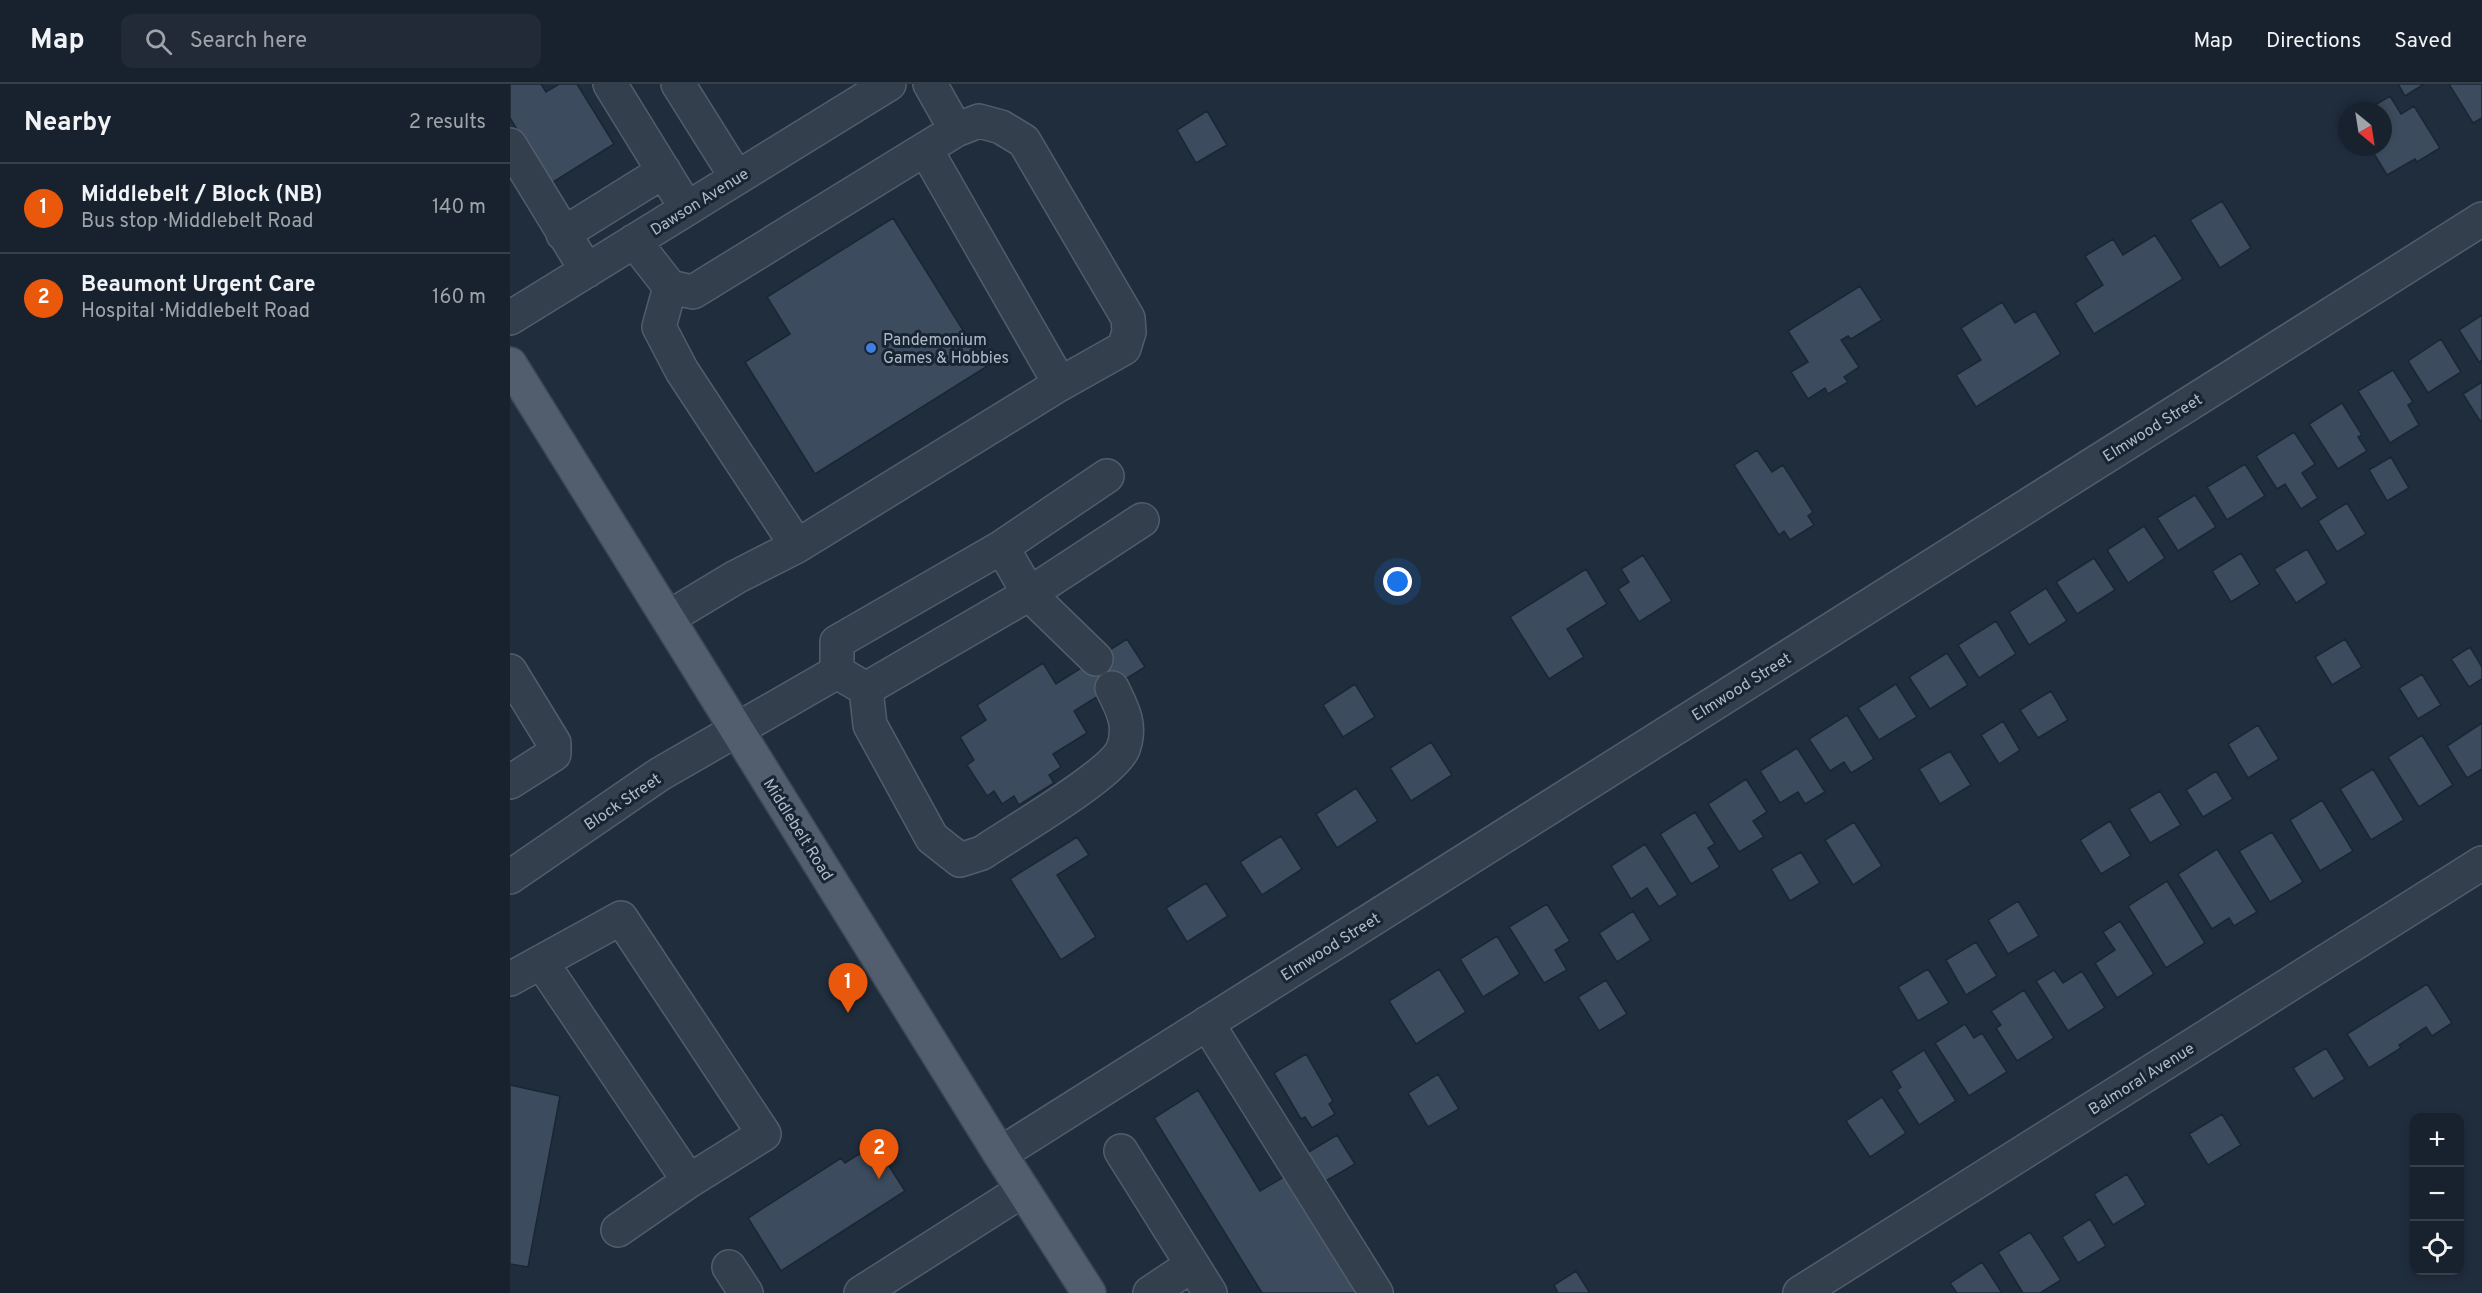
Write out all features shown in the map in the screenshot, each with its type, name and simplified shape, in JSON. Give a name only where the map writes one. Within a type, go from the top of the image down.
[{"type":"main road","name":"Middlebelt Road","points":[[512,372],[668,618],[999,1154],[1089,1293]]},
{"type":"street","points":[[610,84],[687,209]]},
{"type":"street","points":[[678,84],[737,177]]},
{"type":"street","name":"Dawson Avenue","points":[[510,318],[889,84]]},
{"type":"street","points":[[930,84],[956,130]]},
{"type":"street","points":[[634,241],[670,287],[693,292],[956,130],[979,121],[1000,127],[1024,141],[1128,318],[1129,332],[1124,348],[1060,384],[797,546],[668,618]]},
{"type":"street","points":[[510,146],[586,271]]},
{"type":"street","points":[[926,150],[1060,384]]},
{"type":"street","points":[[563,234],[664,171]]},
{"type":"street","name":"Elmwood Street","points":[[999,1154],[2482,219]]},
{"type":"street","points":[[670,287],[659,327],[682,371],[797,546]]},
{"type":"street","name":"Block Street","points":[[510,877],[660,774],[737,730],[837,657],[1107,476]]},
{"type":"street","points":[[867,689],[1029,594],[1142,520]]},
{"type":"street","points":[[1002,547],[1029,594],[1096,659]]},
{"type":"street","points":[[837,657],[867,689],[870,725],[932,838],[960,860],[982,853],[1103,774],[1123,749],[1127,718],[1112,688]]},
{"type":"street","points":[[510,671],[554,743],[554,754],[510,782]]},
{"type":"street","name":"Balmoral Avenue","points":[[1800,1293],[2482,863]]},
{"type":"street","points":[[510,979],[621,918],[764,1134],[688,1181],[618,1230]]},
{"type":"street","points":[[542,963],[688,1181]]},
{"type":"street","points":[[1207,1023],[1376,1293]]},
{"type":"street","points":[[1121,1151],[1210,1293]]},
{"type":"street","points":[[861,1293],[1023,1190]]},
{"type":"street","points":[[1150,1293],[1192,1265]]},
{"type":"building","points":[[510,84],[541,84],[546,92],[559,84],[577,84],[614,144],[550,184],[510,118]]},
{"type":"building","points":[[2398,84],[2424,84],[2405,96]]},
{"type":"building","points":[[2449,84],[2482,84],[2482,118],[2473,123]]},
{"type":"building","points":[[2390,96],[2401,114],[2414,106],[2440,148],[2417,162],[2415,159],[2387,175],[2375,156],[2392,156],[2392,102],[2380,102]]},
{"type":"building","points":[[1207,111],[1227,145],[1196,163],[1177,130]]},
{"type":"building","points":[[2222,201],[2251,248],[2220,268],[2190,220]]},
{"type":"building","name":"Pandemonium Games & Hobbies","points":[[893,218],[986,367],[815,474],[745,362],[790,334],[767,297]]},
{"type":"building","points":[[2155,235],[2183,279],[2094,334],[2075,303],[2103,285],[2085,256],[2113,239],[2123,255]]},
{"type":"building","points":[[1860,286],[1882,320],[1851,339],[1848,336],[1841,340],[1859,367],[1844,377],[1848,382],[1828,394],[1825,388],[1808,399],[1791,372],[1808,362],[1788,331]]},
{"type":"building","points":[[2002,302],[2015,323],[2035,311],[2061,354],[1976,407],[1956,375],[1981,360],[1961,328]]},
{"type":"building","points":[[2482,315],[2482,360],[2479,362],[2459,330]]},
{"type":"building","points":[[2441,339],[2461,372],[2428,393],[2408,361]]},
{"type":"building","points":[[2393,370],[2413,402],[2408,405],[2419,425],[2390,443],[2358,391]]},
{"type":"building","points":[[2482,382],[2482,420],[2480,421],[2463,394]]},
{"type":"building","points":[[2342,403],[2362,435],[2358,437],[2367,451],[2338,469],[2309,424]]},
{"type":"building","points":[[2294,432],[2315,464],[2302,473],[2318,498],[2301,509],[2285,484],[2277,489],[2256,456]]},
{"type":"building","points":[[1757,450],[1772,472],[1783,465],[1813,512],[1808,516],[1814,525],[1790,540],[1784,531],[1779,535],[1734,465]]},
{"type":"building","points":[[2391,457],[2409,488],[2387,501],[2369,470]]},
{"type":"building","points":[[2245,464],[2265,496],[2227,520],[2207,487]]},
{"type":"building","points":[[2195,495],[2216,527],[2178,551],[2157,518]]},
{"type":"building","points":[[2347,503],[2366,534],[2337,552],[2318,521]]},
{"type":"building","points":[[2144,526],[2165,558],[2128,583],[2107,550]]},
{"type":"building","points":[[2307,549],[2327,583],[2296,603],[2274,569]]},
{"type":"building","points":[[2241,553],[2260,584],[2231,602],[2212,571]]},
{"type":"building","points":[[1643,555],[1672,601],[1639,622],[1618,589],[1629,582],[1621,569]]},
{"type":"building","points":[[2094,558],[2115,590],[2077,614],[2056,582]]},
{"type":"building","points":[[1586,569],[1607,604],[1567,629],[1584,657],[1549,679],[1510,617]]},
{"type":"building","points":[[2046,588],[2067,621],[2029,645],[2009,612]]},
{"type":"building","points":[[1996,621],[2016,654],[1979,678],[1958,645]]},
{"type":"building","points":[[1127,639],[1145,667],[1074,711],[1087,733],[1053,754],[1061,767],[1049,775],[1054,783],[1019,805],[1014,796],[1002,804],[994,791],[987,796],[967,765],[974,760],[960,737],[986,720],[977,705],[1043,663],[1056,684]]},
{"type":"building","points":[[2345,639],[2362,667],[2332,685],[2315,657]]},
{"type":"building","points":[[2470,647],[2482,667],[2482,679],[2469,687],[2451,659]]},
{"type":"building","points":[[1947,653],[1968,685],[1930,709],[1909,677]]},
{"type":"building","points":[[2422,674],[2441,705],[2418,719],[2399,688]]},
{"type":"building","points":[[1355,684],[1375,717],[1343,737],[1323,705]]},
{"type":"building","points":[[1896,684],[1917,717],[1879,740],[1858,708]]},
{"type":"building","points":[[2051,691],[2068,720],[2038,738],[2020,710]]},
{"type":"building","points":[[1847,715],[1874,759],[1851,773],[1844,762],[1830,771],[1809,739]]},
{"type":"building","points":[[2003,721],[2020,750],[1999,764],[1981,735]]},
{"type":"building","points":[[2482,723],[2482,769],[2467,778],[2447,746]]},
{"type":"building","points":[[2258,725],[2279,759],[2248,778],[2228,744]]},
{"type":"building","points":[[2422,735],[2453,785],[2419,807],[2388,757]]},
{"type":"building","points":[[1431,742],[1452,775],[1411,801],[1390,768]]},
{"type":"building","points":[[1797,748],[1825,792],[1805,804],[1798,792],[1780,803],[1760,771]]},
{"type":"building","points":[[1950,751],[1971,785],[1940,804],[1919,769]]},
{"type":"building","points":[[2373,769],[2404,820],[2371,840],[2340,789]]},
{"type":"building","points":[[2216,771],[2233,799],[2203,817],[2186,790]]},
{"type":"building","points":[[1746,779],[1767,812],[1753,821],[1764,837],[1739,852],[1708,804]]},
{"type":"building","points":[[1356,788],[1378,821],[1337,848],[1316,814]]},
{"type":"building","points":[[2160,791],[2181,825],[2150,843],[2129,809]]},
{"type":"building","points":[[2322,800],[2353,851],[2320,871],[2290,820]]},
{"type":"building","points":[[1695,812],[1715,844],[1708,848],[1720,867],[1691,884],[1660,834]]},
{"type":"building","points":[[2110,821],[2131,856],[2101,874],[2080,840]]},
{"type":"building","points":[[1854,822],[1882,866],[1853,885],[1825,840]]},
{"type":"building","points":[[2272,832],[2303,882],[2270,902],[2239,851]]},
{"type":"building","points":[[1281,836],[1302,869],[1262,895],[1240,862]]},
{"type":"building","points":[[1077,837],[1089,855],[1057,875],[1096,937],[1061,960],[1010,879]]},
{"type":"building","points":[[1645,844],[1678,895],[1659,907],[1647,888],[1631,899],[1611,866]]},
{"type":"building","points":[[2217,849],[2257,912],[2234,926],[2229,918],[2212,929],[2178,874]]},
{"type":"building","points":[[1801,852],[1820,883],[1790,901],[1771,869]]},
{"type":"building","points":[[2167,881],[2205,943],[2166,968],[2128,906]]},
{"type":"building","points":[[1206,883],[1228,916],[1187,942],[1166,908]]},
{"type":"building","points":[[2018,901],[2039,936],[2008,954],[1988,920]]},
{"type":"building","points":[[1547,904],[1570,941],[1555,950],[1567,970],[1544,983],[1509,927]]},
{"type":"building","points":[[1633,911],[1651,940],[1617,962],[1599,933]]},
{"type":"building","points":[[2120,921],[2154,974],[2117,998],[2095,963],[2115,950],[2103,932]]},
{"type":"building","points":[[1497,936],[1520,974],[1483,997],[1460,959]]},
{"type":"building","points":[[1976,942],[1997,976],[1966,995],[1946,960]]},
{"type":"building","points":[[1439,969],[1466,1012],[1416,1044],[1389,1001]]},
{"type":"building","points":[[1928,969],[1949,1003],[1918,1021],[1898,987]]},
{"type":"building","points":[[2054,970],[2063,983],[2082,971],[2105,1008],[2068,1031],[2036,981]]},
{"type":"building","points":[[1606,980],[1627,1014],[1599,1031],[1578,997]]},
{"type":"building","points":[[2427,984],[2452,1023],[2432,1036],[2426,1027],[2399,1045],[2401,1048],[2369,1068],[2347,1034]]},
{"type":"building","points":[[2024,990],[2054,1038],[2017,1061],[1996,1028],[2001,1025],[1991,1011]]},
{"type":"building","points":[[1965,1024],[1974,1038],[1982,1033],[2007,1072],[1969,1096],[1935,1043]]},
{"type":"building","points":[[2326,1048],[2345,1079],[2313,1099],[2293,1068]]},
{"type":"building","points":[[1924,1050],[1956,1101],[1919,1125],[1897,1090],[1901,1087],[1891,1071]]},
{"type":"building","points":[[1306,1054],[1333,1101],[1329,1104],[1335,1114],[1312,1128],[1305,1117],[1301,1119],[1274,1073]]},
{"type":"building","points":[[1438,1074],[1459,1109],[1428,1127],[1408,1093]]},
{"type":"building","points":[[510,1085],[560,1096],[528,1267],[510,1264]]},
{"type":"building","points":[[1198,1090],[1260,1191],[1287,1175],[1359,1293],[1262,1293],[1154,1118]]},
{"type":"building","points":[[1882,1097],[1906,1133],[1870,1157],[1846,1121]]},
{"type":"building","points":[[2222,1114],[2241,1145],[2208,1165],[2189,1134]]},
{"type":"building","points":[[1337,1135],[1355,1164],[1324,1182],[1307,1153]]},
{"type":"building","points":[[875,1144],[905,1191],[781,1271],[748,1218],[841,1158],[845,1163]]},
{"type":"building","points":[[2127,1174],[2146,1205],[2113,1225],[2094,1194]]},
{"type":"building","points":[[2090,1219],[2106,1246],[2078,1263],[2062,1237]]},
{"type":"building","points":[[2030,1232],[2061,1280],[2040,1293],[2023,1293],[1998,1252]]},
{"type":"building","points":[[1982,1262],[2002,1293],[1957,1293],[1950,1283]]},
{"type":"building","points":[[1576,1271],[1590,1293],[1558,1293],[1554,1285]]},
{"type":"place","name":"Pandemonium Games & Hobbies","points":[[871,348]]},
{"type":"place","name":"Middlebelt / Block (NB)","points":[[848,1013]]},
{"type":"place","name":"Beaumont Urgent Care","points":[[879,1179]]}]
